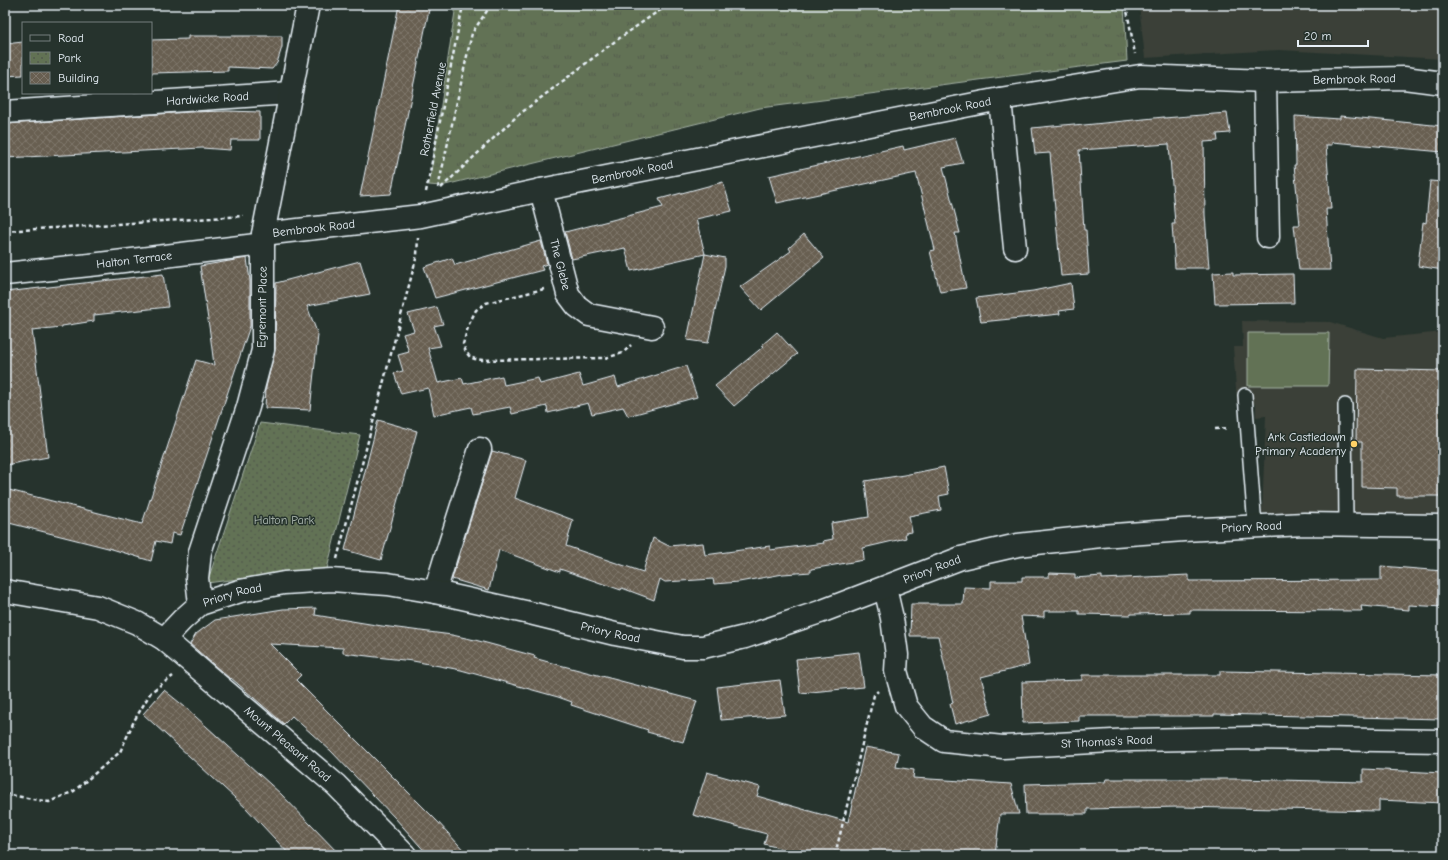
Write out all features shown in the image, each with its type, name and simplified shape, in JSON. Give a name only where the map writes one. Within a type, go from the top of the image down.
[{"type":"street","name":"Egremont Place","points":[[200,604],[197,578],[200,552],[248,407],[263,350],[263,239],[308,5]]},
{"type":"street","name":"Bembrook Road","points":[[263,239],[421,216],[541,190],[1000,99],[1140,76],[1265,81],[1404,78],[1443,83]]},
{"type":"street","points":[[1265,81],[1268,237]]},
{"type":"street","name":"Hardwicke Road","points":[[5,112],[290,93]]},
{"type":"street","name":"Bembrook Road","points":[[1000,99],[1015,248]]},
{"type":"street","name":"The Glebe","points":[[541,190],[568,294],[577,306],[589,315],[645,325]]},
{"type":"street","name":"Halton Terrace","points":[[5,274],[106,263],[263,239]]},
{"type":"street","points":[[435,592],[480,450]]},
{"type":"street","name":"Priory Road","points":[[164,639],[200,604],[240,591],[284,583],[331,580],[388,584],[435,592],[615,634],[683,647],[703,647],[745,637],[820,612],[961,558],[1018,545],[1101,536],[1304,524],[1443,526]]},
{"type":"street","name":"St Thomas's Road","points":[[885,588],[892,618],[897,655],[896,671],[906,706],[923,728],[944,741],[1003,747],[1131,740],[1253,738],[1443,741]]},
{"type":"street","points":[[5,591],[98,607],[137,623],[164,639]]},
{"type":"street","name":"Mount Pleasant Road","points":[[164,639],[336,785],[405,855]]},
{"type":"lane","points":[[1245,395],[1255,527]]},
{"type":"lane","points":[[1345,406],[1346,525]]},
{"type":"path","name":"Rotherfield Avenue","points":[[331,580],[417,255],[421,216],[463,5]]},
{"type":"path","points":[[491,5],[472,33],[438,191],[517,116],[614,42],[657,12],[670,5]]},
{"type":"path","points":[[1126,5],[1140,76]]},
{"type":"path","points":[[5,231],[244,216]]},
{"type":"path","points":[[566,284],[486,303],[476,310],[469,324],[463,344],[466,352],[470,357],[482,360],[605,358],[623,353],[635,341],[645,325]]},
{"type":"path","points":[[5,794],[49,802],[74,791],[120,752],[134,721],[151,692],[193,663]]},
{"type":"path","points":[[835,855],[874,695],[896,671]]},
{"type":"shaded area","points":[[1139,5],[1443,5],[1443,59],[1279,50],[1145,58]]},
{"type":"shaded area","name":"Ark Castledown Primary Academy","points":[[1242,321],[1330,322],[1383,338],[1443,332],[1443,517],[1262,513],[1266,416],[1256,417],[1256,404],[1237,403],[1233,347],[1243,347]]},
{"type":"green space","points":[[456,5],[1124,5],[1127,61],[760,108],[441,186],[429,185]]},
{"type":"green space","points":[[1248,333],[1329,333],[1328,386],[1248,386]]},
{"type":"green space","name":"Halton Park","points":[[260,423],[360,435],[326,573],[261,576],[207,583]]},
{"type":"building","points":[[399,5],[430,5],[391,194],[360,196]]},
{"type":"building","points":[[188,36],[282,36],[282,47],[277,63],[272,69],[228,67],[228,71],[152,73],[152,40],[188,39]]},
{"type":"building","points":[[22,42],[22,75],[5,76],[5,44]]},
{"type":"building","points":[[189,112],[260,112],[260,140],[231,140],[230,150],[202,148],[5,158],[5,124]]},
{"type":"building","points":[[1227,113],[1230,133],[1217,134],[1218,141],[1204,142],[1205,215],[1209,268],[1175,268],[1172,224],[1175,224],[1169,144],[1079,150],[1084,230],[1086,230],[1089,274],[1061,276],[1050,153],[1035,154],[1032,128],[1074,124],[1074,126],[1164,117]]},
{"type":"building","points":[[1295,116],[1340,119],[1340,116],[1443,126],[1443,152],[1332,142],[1332,145],[1326,145],[1331,209],[1326,209],[1330,270],[1299,270],[1294,225],[1300,225],[1294,165],[1296,165]]},
{"type":"building","points":[[955,138],[963,163],[943,167],[960,233],[955,233],[966,288],[940,292],[930,251],[935,250],[916,173],[777,203],[769,176],[903,146],[904,150]]},
{"type":"building","points":[[1430,181],[1443,182],[1443,270],[1418,266],[1423,222],[1426,223]]},
{"type":"building","points":[[723,182],[732,211],[696,219],[705,254],[631,271],[625,248],[572,259],[565,232],[663,207],[659,199]]},
{"type":"building","points":[[804,234],[824,258],[761,310],[740,287],[791,251],[789,248]]},
{"type":"building","points":[[541,241],[547,264],[541,266],[543,270],[435,298],[424,267],[452,258],[455,265]]},
{"type":"building","points":[[705,254],[725,258],[725,266],[708,343],[687,340]]},
{"type":"building","points":[[247,258],[250,281],[250,326],[180,535],[172,533],[170,544],[156,541],[151,561],[112,549],[5,522],[5,489],[142,524],[196,360],[214,365],[200,266]]},
{"type":"building","points":[[360,261],[370,294],[307,306],[318,335],[310,410],[265,408],[266,387],[275,350],[276,283]]},
{"type":"building","points":[[1233,272],[1233,275],[1293,274],[1294,303],[1215,304],[1213,273]]},
{"type":"building","points":[[163,274],[168,307],[94,315],[94,321],[62,327],[32,330],[48,457],[5,465],[5,292]]},
{"type":"building","points":[[1071,283],[1074,309],[1059,311],[1060,314],[981,322],[976,298],[1033,291]]},
{"type":"building","points":[[437,307],[443,324],[434,326],[441,346],[428,348],[438,383],[462,378],[464,384],[502,376],[504,385],[538,378],[540,384],[579,374],[583,386],[615,377],[618,387],[686,366],[697,397],[628,416],[623,407],[592,414],[588,403],[548,413],[547,406],[512,414],[510,407],[473,414],[471,407],[434,415],[428,388],[401,394],[394,373],[403,371],[398,355],[409,352],[403,334],[414,331],[408,314]]},
{"type":"building","points":[[777,332],[797,354],[734,406],[715,386],[764,346],[762,345]]},
{"type":"building","points":[[1357,369],[1443,371],[1443,496],[1397,496],[1397,488],[1362,487],[1362,442],[1356,442]]},
{"type":"building","points":[[378,420],[417,431],[381,560],[345,550]]},
{"type":"building","points":[[492,451],[526,460],[515,498],[573,520],[566,546],[643,572],[653,538],[669,546],[703,543],[705,555],[770,546],[770,550],[824,543],[823,541],[833,539],[831,523],[869,517],[865,481],[944,467],[949,494],[939,496],[941,510],[909,516],[912,532],[905,533],[906,538],[863,548],[864,560],[811,569],[811,572],[783,574],[739,582],[714,584],[713,579],[665,582],[660,579],[654,600],[622,588],[621,590],[560,569],[560,572],[499,550],[489,590],[452,579]]},
{"type":"building","points":[[1381,566],[1443,571],[1443,607],[1409,605],[1409,610],[1361,606],[1362,611],[1190,610],[1190,613],[1131,615],[1079,614],[1079,611],[1044,611],[1044,617],[1021,616],[1029,665],[981,677],[991,714],[955,724],[950,704],[953,703],[938,636],[910,636],[911,604],[963,604],[964,587],[991,588],[991,581],[1022,581],[1022,577],[1049,577],[1049,573],[1075,574],[1075,578],[1102,576],[1102,579],[1189,575],[1189,581],[1381,580]]},
{"type":"building","points":[[316,608],[315,615],[382,626],[452,635],[475,640],[535,656],[534,658],[552,663],[697,701],[683,742],[647,732],[648,730],[571,705],[572,702],[558,697],[461,670],[413,661],[343,653],[343,648],[270,644],[301,675],[296,680],[437,821],[468,855],[428,855],[331,751],[292,716],[284,724],[190,644],[196,634],[215,620],[283,609]]},
{"type":"building","points":[[859,652],[864,687],[800,693],[796,659]]},
{"type":"building","points":[[1220,671],[1443,675],[1443,719],[1214,714],[1214,716],[1079,716],[1079,721],[1023,723],[1022,682],[1082,680],[1082,675],[1220,675]]},
{"type":"building","points":[[780,680],[785,715],[721,720],[717,687]]},
{"type":"building","points":[[164,690],[185,707],[281,794],[340,855],[290,855],[246,808],[143,714]]},
{"type":"building","points":[[865,747],[899,753],[896,767],[914,770],[913,778],[1011,784],[1019,814],[1000,814],[995,855],[806,855],[764,844],[767,834],[693,815],[707,772],[760,787],[757,796],[848,822]]},
{"type":"building","points":[[1363,769],[1443,773],[1443,803],[1379,800],[1379,811],[1179,807],[1087,809],[1087,814],[1026,814],[1025,784],[1105,782],[1106,779],[1237,779],[1363,782]]},
{"type":"place","name":"Ark Castledown Primary Academy","points":[[1354,444]]}]
